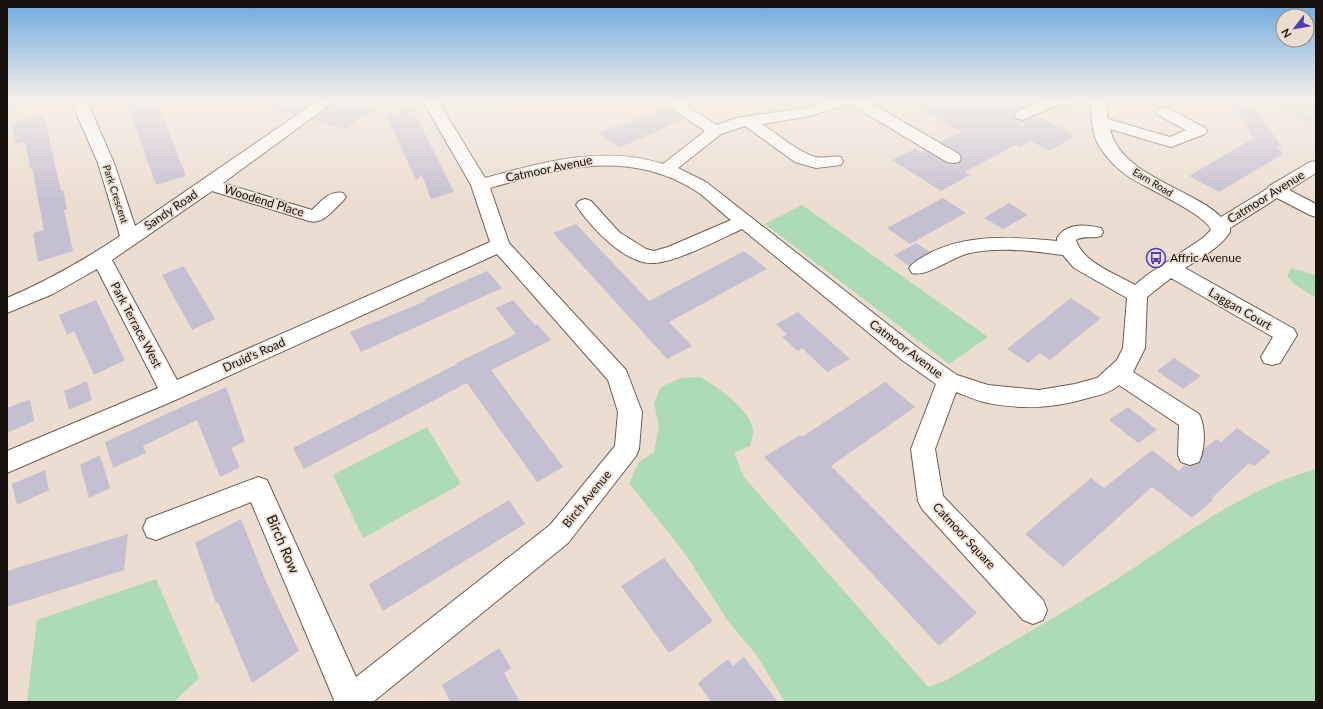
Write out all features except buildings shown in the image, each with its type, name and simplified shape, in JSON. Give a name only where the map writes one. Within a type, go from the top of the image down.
[{"type":"street","name":"Park Crescent","points":[[93,134],[106,163],[130,238]]},
{"type":"street","name":"Sandy Road","points":[[7,306],[46,289],[101,258],[281,134]]},
{"type":"street","points":[[451,134],[480,185],[500,245]]},
{"type":"street","points":[[667,169],[711,134]]},
{"type":"street","points":[[767,134],[801,158],[816,163],[835,161]]},
{"type":"street","points":[[912,134],[953,158]]},
{"type":"street","name":"Earn Road","points":[[1104,134],[1106,144],[1114,155],[1126,165],[1146,180],[1207,214],[1220,226]]},
{"type":"street","points":[[1143,134],[1171,142],[1190,134]]},
{"type":"street","name":"Catmoor Avenue","points":[[480,185],[535,170],[602,159],[637,161],[667,169],[700,186],[910,354],[949,381],[988,394],[1039,399],[1075,393],[1104,385],[1125,366],[1134,348],[1137,295],[1154,280],[1210,242],[1221,232],[1220,226],[1275,190],[1316,166]]},
{"type":"street","name":"Woodend Place","points":[[209,184],[315,216],[337,197]]},
{"type":"street","points":[[1275,190],[1316,211]]},
{"type":"street","points":[[585,205],[612,236],[641,255],[654,257],[674,252],[744,221]]},
{"type":"street","points":[[1094,232],[1083,230],[1072,232],[1066,238],[1069,249],[1081,263],[1137,295]]},
{"type":"street","points":[[919,268],[945,254],[969,247],[995,244],[1069,249]]},
{"type":"street","name":"Druid's Road","points":[[7,462],[172,392],[500,245]]},
{"type":"street","name":"Birch Avenue","points":[[350,701],[559,534],[594,492],[626,449],[630,412],[618,376],[500,245]]},
{"type":"street","name":"Park Terrace West","points":[[101,258],[172,392]]},
{"type":"street","name":"Laggan Court","points":[[1170,269],[1286,335],[1272,357]]},
{"type":"street","points":[[1118,373],[1191,421],[1190,455]]},
{"type":"street","name":"Catmoor Square","points":[[949,381],[923,449],[931,500],[1033,610]]},
{"type":"street","name":"Birch Row","points":[[156,528],[258,488],[350,701]]},
{"type":"green space","points":[[802,205],[988,337],[949,364],[765,224]]},
{"type":"green space","points":[[1291,268],[1316,275],[1316,298],[1294,284],[1287,276]]},
{"type":"green space","points":[[700,377],[724,393],[740,407],[751,423],[753,436],[750,446],[734,453],[744,477],[928,687],[947,680],[1075,605],[1213,516],[1263,489],[1316,469],[1316,702],[785,702],[758,657],[728,621],[686,555],[629,483],[639,462],[654,452],[659,426],[654,403],[661,387],[681,378]]},
{"type":"green space","points":[[427,427],[461,484],[363,538],[333,475]]},
{"type":"green space","points":[[156,579],[199,678],[174,702],[27,702],[37,620]]},
{"type":"place","name":"Affric Avenue","points":[[1156,258]]}]
